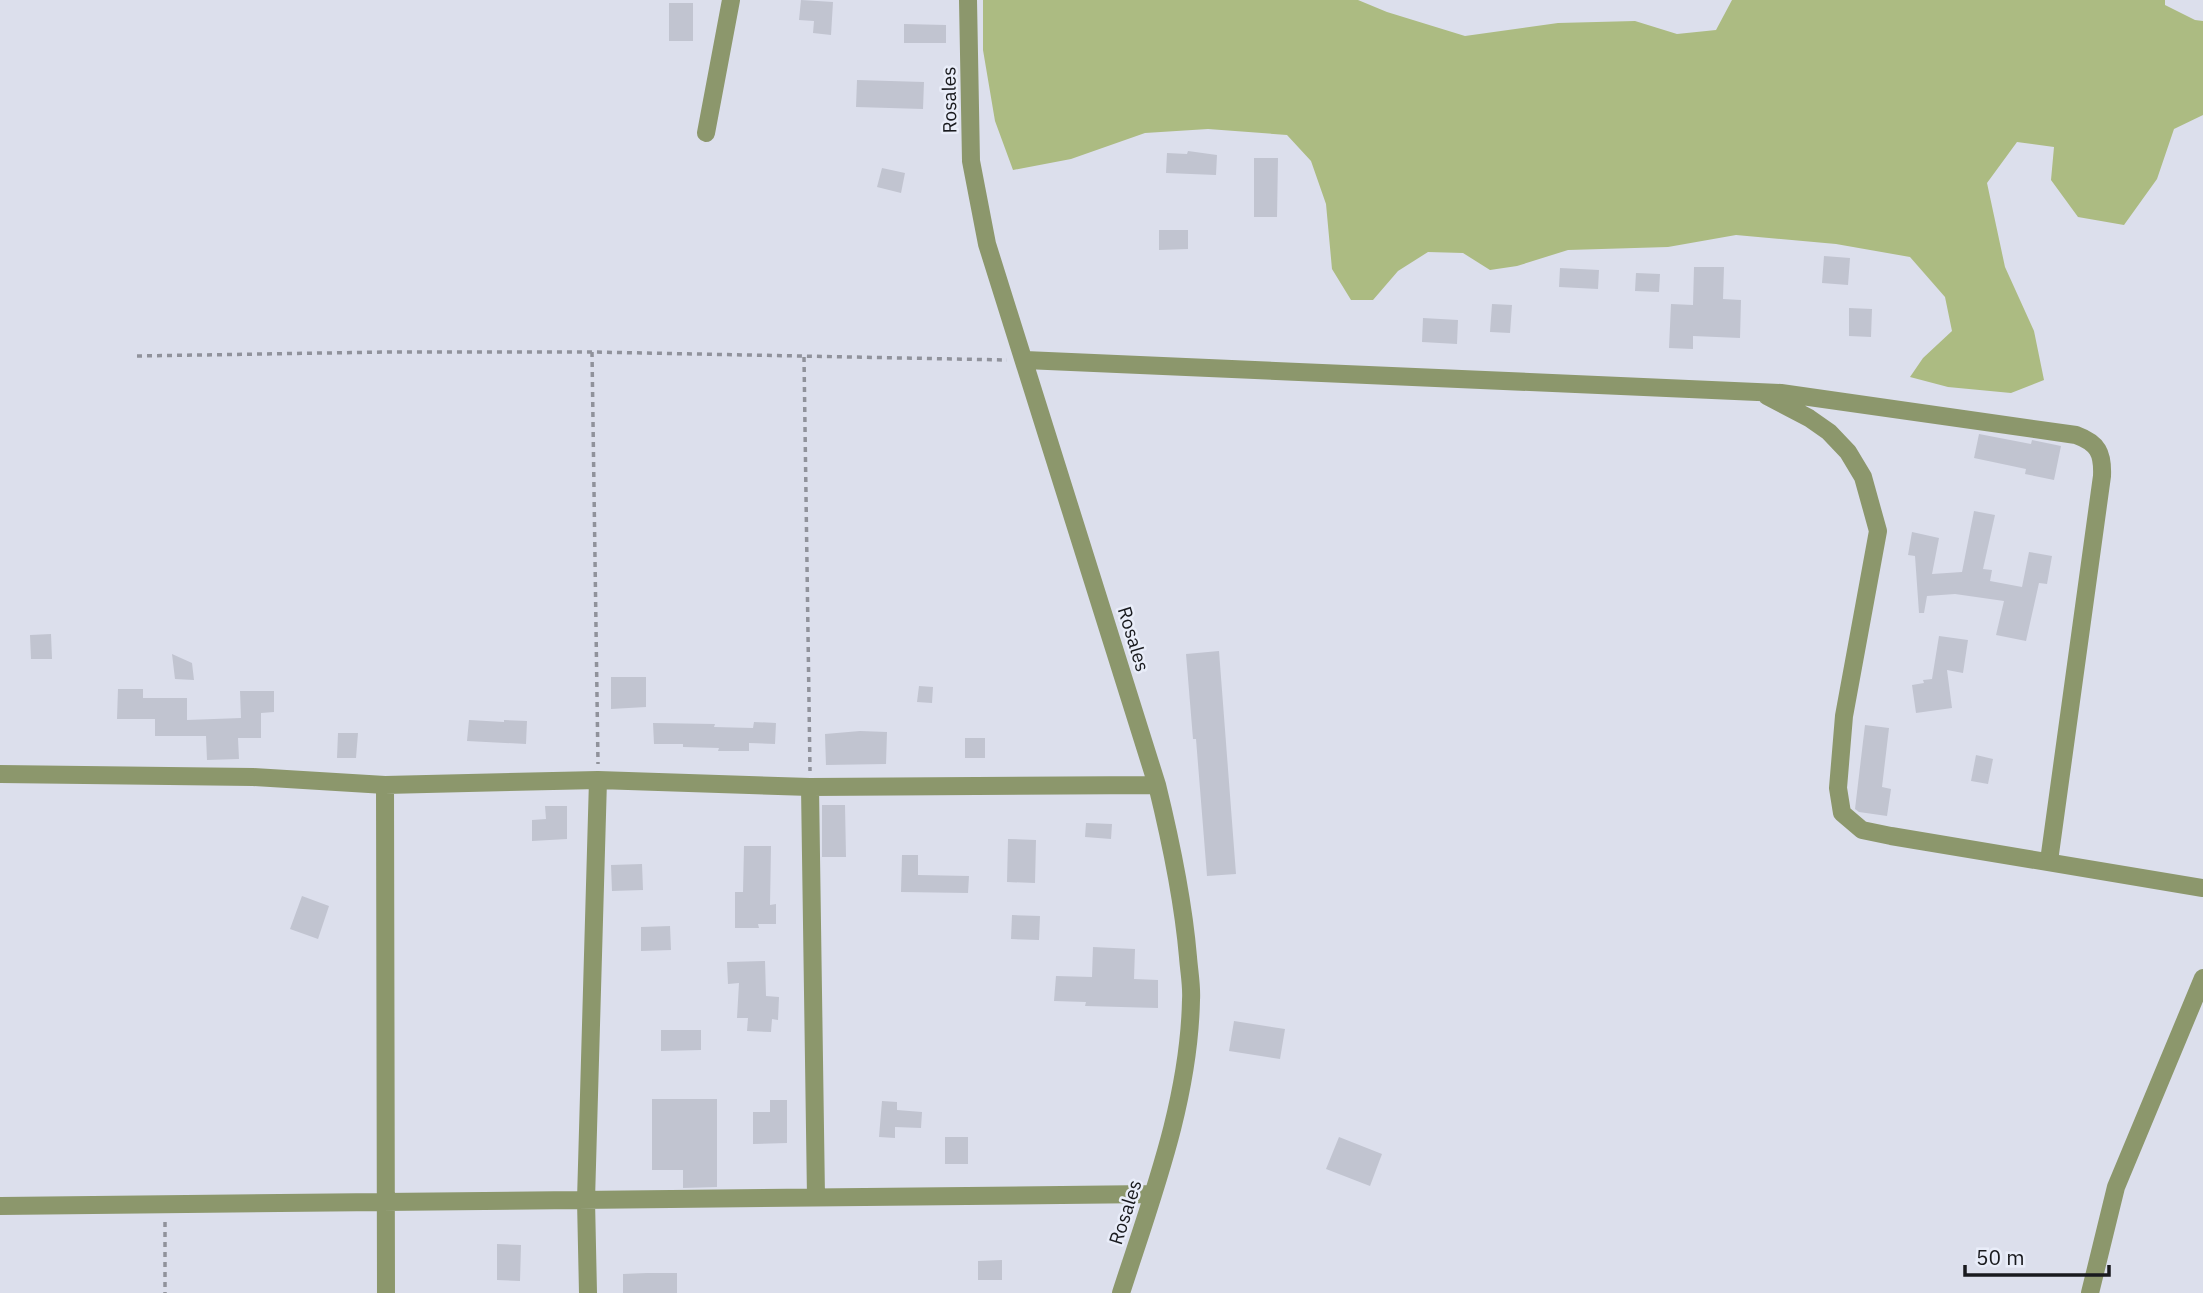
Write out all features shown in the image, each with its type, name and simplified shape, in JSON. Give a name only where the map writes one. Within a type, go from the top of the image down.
[{"type":"street","points":[[706,133],[731,0]]},
{"type":"street","name":"Rosales","points":[[968,0],[971,161],[987,244],[1157,785],[1175,857],[1187,941],[1191,999],[1184,1066],[1172,1134],[1121,1293]]},
{"type":"street","points":[[1025,360],[1794,395],[2076,435],[2091,440],[2100,450],[2102,476],[2049,861]]},
{"type":"street","points":[[1760,393],[1809,418],[1829,432],[1848,452],[1863,477],[1878,531],[1844,716],[1838,788],[1842,813],[1861,831],[2203,888]]},
{"type":"street","points":[[0,774],[253,777],[385,785],[598,780],[810,787],[1157,785]]},
{"type":"street","points":[[587,1293],[586,1200],[598,780]]},
{"type":"street","points":[[385,785],[386,1293]]},
{"type":"street","points":[[810,787],[816,1198]]},
{"type":"street","points":[[2090,1293],[2116,1186],[2203,978]]},
{"type":"street","points":[[0,1206],[1153,1194]]},
{"type":"path","points":[[137,356],[592,352],[1025,360]]},
{"type":"path","points":[[592,352],[598,780]]},
{"type":"path","points":[[804,357],[810,787]]},
{"type":"path","points":[[165,1204],[165,1293]]},
{"type":"green space","points":[[983,0],[1358,0],[1387,12],[1465,36],[1558,23],[1635,21],[1677,34],[1716,30],[1732,0],[2165,0],[2165,5],[2195,20],[2203,21],[2203,115],[2174,129],[2157,179],[2124,225],[2078,217],[2051,180],[2054,147],[2017,142],[1987,183],[2005,267],[2034,331],[2044,380],[2011,393],[1948,387],[1910,377],[1923,358],[1952,331],[1945,297],[1910,257],[1836,244],[1736,235],[1668,247],[1568,250],[1517,266],[1490,270],[1463,253],[1428,252],[1398,271],[1373,300],[1351,300],[1332,269],[1326,204],[1311,161],[1287,135],[1208,129],[1145,133],[1071,159],[1013,170],[995,121],[983,50]]},
{"type":"building","points":[[801,0],[833,2],[831,35],[813,33],[814,21],[799,20]]},
{"type":"building","points":[[669,3],[693,3],[693,41],[669,41]]},
{"type":"building","points":[[904,24],[946,25],[946,43],[904,43]]},
{"type":"building","points":[[857,80],[924,82],[923,109],[856,107]]},
{"type":"building","points":[[1188,151],[1217,155],[1216,175],[1166,173],[1167,153],[1187,154]]},
{"type":"building","points":[[1254,158],[1278,158],[1277,217],[1254,217]]},
{"type":"building","points":[[882,168],[905,173],[901,193],[877,187]]},
{"type":"building","points":[[1159,230],[1188,230],[1188,249],[1159,250]]},
{"type":"building","points":[[1824,256],[1850,258],[1848,285],[1822,283]]},
{"type":"building","points":[[1694,267],[1724,267],[1723,299],[1741,300],[1740,338],[1693,336],[1693,349],[1669,348],[1671,304],[1693,305]]},
{"type":"building","points":[[1560,268],[1599,270],[1598,289],[1559,287]]},
{"type":"building","points":[[1636,273],[1660,274],[1659,292],[1635,291]]},
{"type":"building","points":[[1492,304],[1512,305],[1510,333],[1490,332]]},
{"type":"building","points":[[1849,308],[1872,309],[1871,337],[1849,336]]},
{"type":"building","points":[[1423,318],[1458,320],[1457,344],[1422,342]]},
{"type":"building","points":[[1979,434],[2031,444],[2032,440],[2061,446],[2054,480],[2025,474],[2026,469],[1974,458]]},
{"type":"building","points":[[1974,511],[1995,515],[1983,569],[1992,570],[1990,581],[2022,587],[2029,552],[2052,556],[2047,584],[2039,583],[2026,641],[1996,635],[2004,601],[1955,594],[1927,596],[1924,613],[1919,613],[1915,556],[1908,555],[1912,532],[1939,538],[1932,574],[1962,572]]},
{"type":"building","points":[[51,634],[52,659],[31,659],[30,635]]},
{"type":"building","points":[[1939,636],[1968,640],[1963,673],[1947,670],[1952,708],[1916,713],[1912,685],[1932,679]]},
{"type":"building","points":[[1219,651],[1236,874],[1207,876],[1186,654]]},
{"type":"building","points":[[172,654],[192,663],[194,680],[175,679]]},
{"type":"building","points":[[611,677],[646,677],[646,707],[611,709]]},
{"type":"building","points":[[919,686],[933,687],[932,703],[917,702]]},
{"type":"building","points":[[118,689],[143,689],[143,698],[187,698],[187,720],[241,718],[240,691],[274,691],[274,712],[261,713],[261,738],[238,738],[239,759],[207,760],[206,736],[155,736],[155,719],[117,719]]},
{"type":"building","points":[[469,720],[527,721],[526,744],[467,741]]},
{"type":"building","points":[[754,722],[776,723],[775,744],[749,743],[749,751],[718,751],[719,748],[654,744],[653,723],[753,728]]},
{"type":"building","points":[[1865,725],[1889,728],[1882,787],[1891,789],[1887,816],[1855,809]]},
{"type":"building","points":[[887,732],[886,764],[826,765],[825,734]]},
{"type":"building","points":[[338,733],[358,733],[356,758],[337,758]]},
{"type":"building","points":[[965,738],[985,738],[985,758],[965,758]]},
{"type":"building","points":[[1976,755],[1993,759],[1988,784],[1971,781]]},
{"type":"building","points":[[822,805],[845,805],[846,857],[822,857]]},
{"type":"building","points":[[545,806],[567,806],[567,839],[532,841],[532,820],[546,819]]},
{"type":"building","points":[[1086,823],[1112,824],[1111,839],[1085,837]]},
{"type":"building","points":[[1008,839],[1036,840],[1035,883],[1007,882]]},
{"type":"building","points":[[744,846],[771,846],[770,905],[776,904],[776,924],[758,924],[759,928],[735,928],[735,892],[743,892]]},
{"type":"building","points":[[902,855],[918,855],[918,875],[969,876],[968,893],[901,892]]},
{"type":"building","points":[[642,864],[643,890],[612,891],[611,865]]},
{"type":"building","points":[[302,896],[329,906],[318,939],[290,929]]},
{"type":"building","points":[[1012,915],[1040,916],[1039,940],[1011,939]]},
{"type":"building","points":[[670,926],[671,950],[641,951],[641,927]]},
{"type":"building","points":[[1093,947],[1135,949],[1134,979],[1158,980],[1158,1008],[1085,1006],[1086,1002],[1054,1001],[1056,976],[1092,977]]},
{"type":"building","points":[[765,961],[766,996],[779,997],[778,1020],[772,1019],[771,1032],[747,1031],[748,1018],[737,1018],[739,983],[728,984],[727,962]]},
{"type":"building","points":[[1234,1021],[1285,1029],[1280,1059],[1229,1051]]},
{"type":"building","points":[[661,1030],[701,1030],[701,1050],[661,1051]]},
{"type":"building","points":[[652,1099],[717,1099],[717,1187],[683,1188],[683,1170],[652,1170]]},
{"type":"building","points":[[770,1100],[787,1100],[787,1143],[753,1144],[753,1112],[770,1112]]},
{"type":"building","points":[[882,1101],[897,1102],[897,1110],[922,1112],[921,1128],[895,1127],[895,1138],[879,1137]]},
{"type":"building","points":[[945,1137],[968,1137],[968,1164],[945,1164]]},
{"type":"building","points":[[1339,1137],[1382,1154],[1370,1186],[1326,1169]]},
{"type":"building","points":[[497,1244],[521,1245],[520,1281],[497,1280]]},
{"type":"building","points":[[1002,1260],[1002,1280],[978,1280],[978,1261]]},
{"type":"building","points":[[677,1273],[677,1293],[623,1293],[623,1274]]}]
